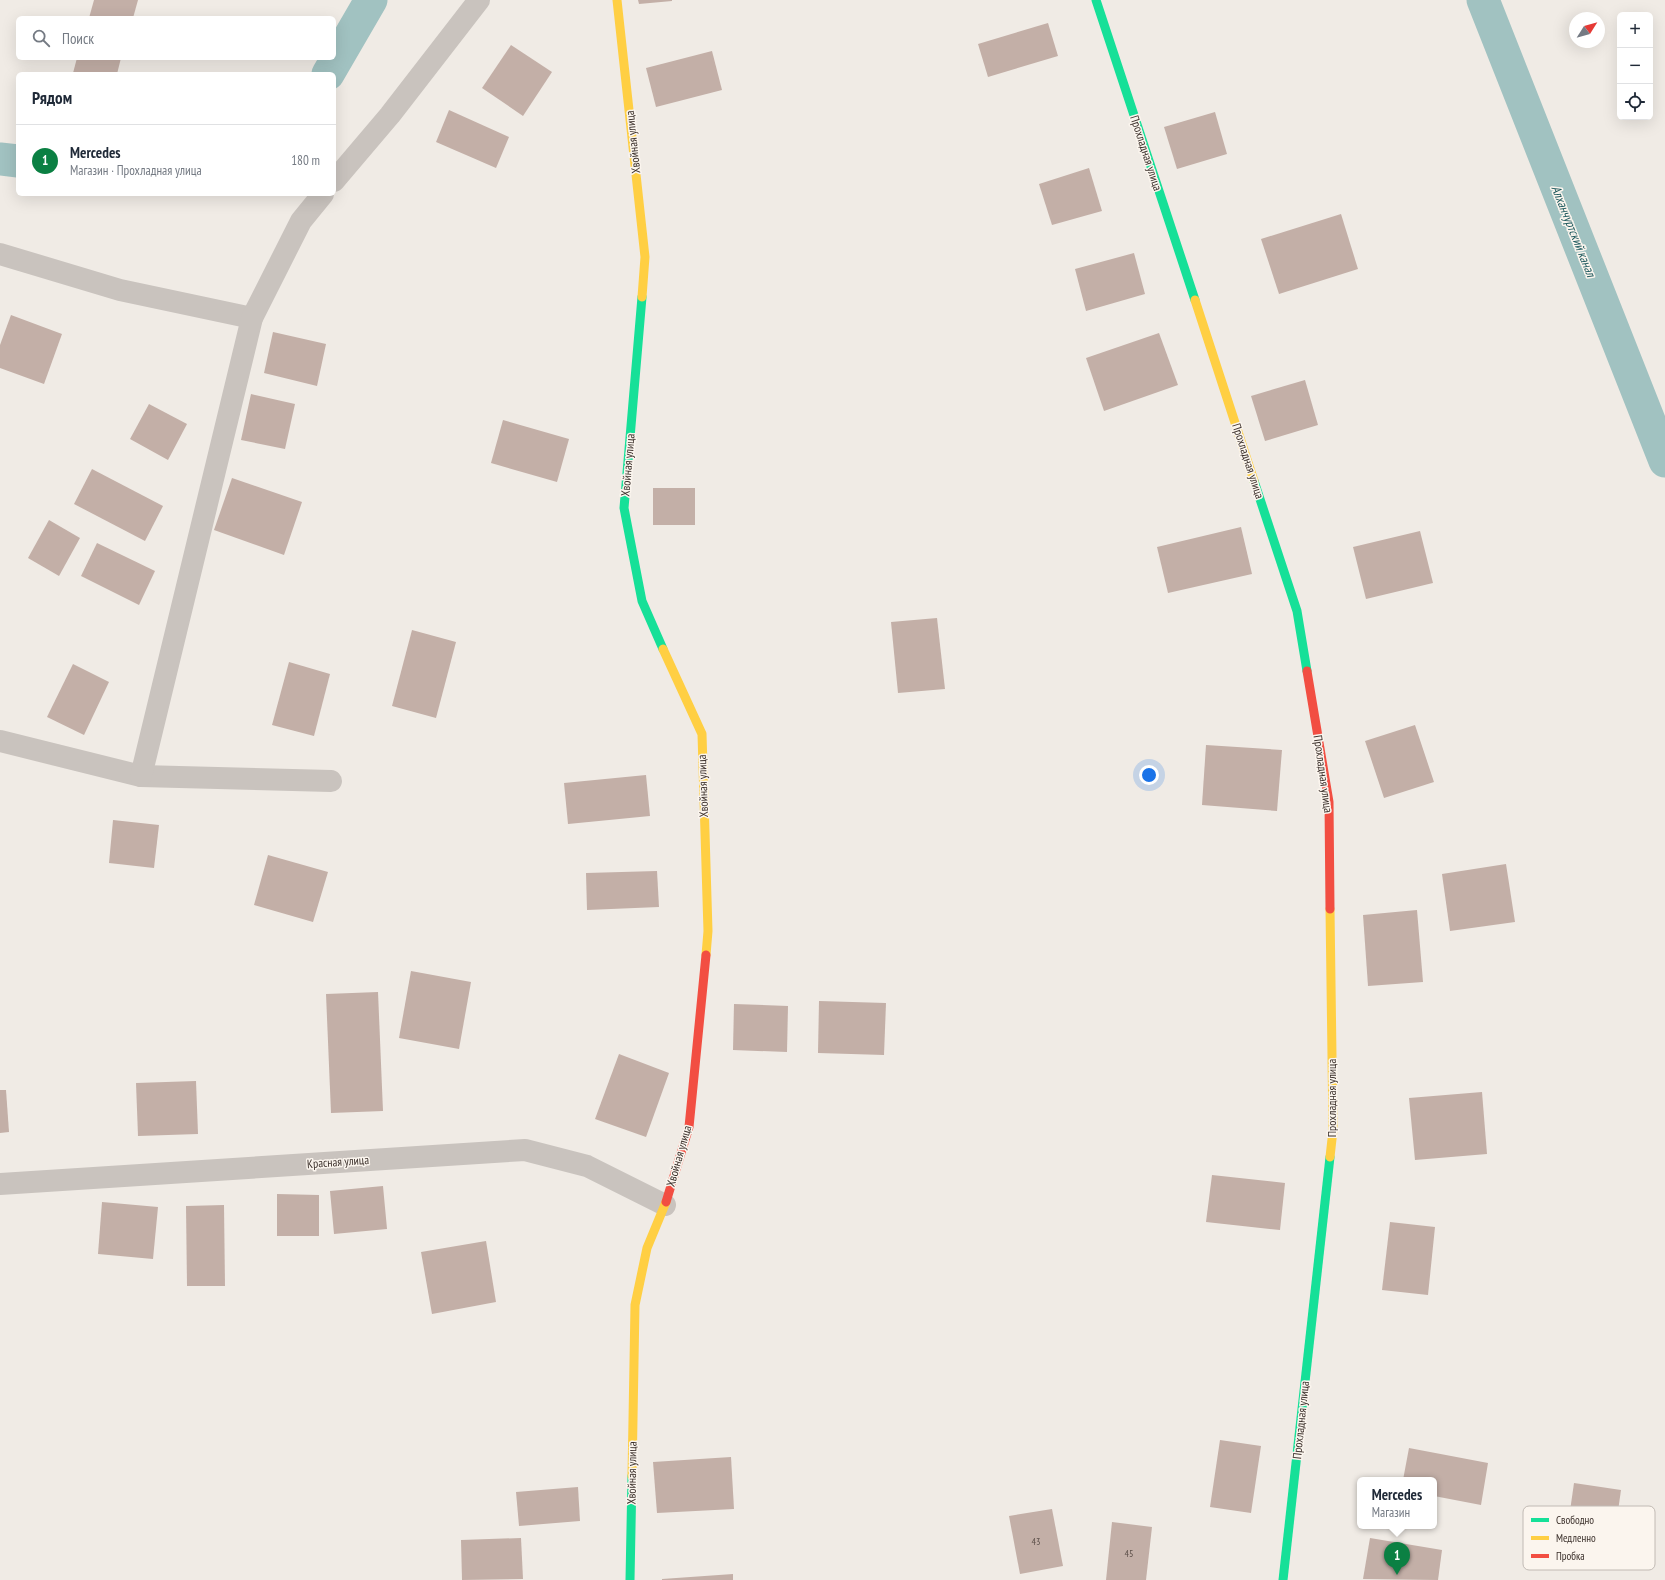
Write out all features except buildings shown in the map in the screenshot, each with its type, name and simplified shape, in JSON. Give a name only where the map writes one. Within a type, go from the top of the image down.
[{"type":"street","points":[[336,179],[390,115],[479,0]]},
{"type":"street","name":"Хвойная улица","points":[[617,0],[645,257],[624,508],[642,601],[702,734],[708,930],[689,1127],[665,1205],[647,1248],[635,1305],[630,1580]]},
{"type":"street","name":"Прохладная улица","points":[[1096,0],[1297,611],[1329,802],[1333,1130],[1283,1580]]},
{"type":"street","points":[[142,776],[252,318],[301,221],[321,196]]},
{"type":"street","points":[[0,254],[120,290],[252,318]]},
{"type":"street","points":[[0,741],[142,776],[331,781]]},
{"type":"street","name":"Красная улица","points":[[0,1184],[525,1150],[587,1166],[665,1205]]},
{"type":"waterway","name":"Алханчуртский канал","points":[[329,72],[371,0]]},
{"type":"waterway","name":"Алханчуртский канал","points":[[1483,0],[1665,461]]},
{"type":"waterway","name":"Алханчуртский канал","points":[[0,159],[16,161]]},
{"type":"traffic: fast","points":[[1096,0],[1195,300]]},
{"type":"traffic: fast","points":[[642,297],[624,508],[642,601],[663,649]]},
{"type":"traffic: fast","points":[[1254,481],[1297,611],[1307,671]]},
{"type":"traffic: fast","points":[[1283,1580],[1330,1157]]},
{"type":"traffic: fast","points":[[630,1580],[632,1476]]},
{"type":"traffic: slow","points":[[617,0],[645,257],[642,297]]},
{"type":"traffic: slow","points":[[1195,300],[1254,481]]},
{"type":"traffic: slow","points":[[663,649],[702,734],[708,931],[706,955]]},
{"type":"traffic: slow","points":[[1330,909],[1333,1130],[1330,1157]]},
{"type":"traffic: slow","points":[[632,1476],[635,1305],[647,1248],[666,1202]]},
{"type":"traffic: jam","points":[[1307,671],[1329,802],[1330,909]]},
{"type":"traffic: jam","points":[[666,1202],[689,1127],[706,955]]},
{"type":"place","name":"Mercedes","points":[[1397,1575]]}]
